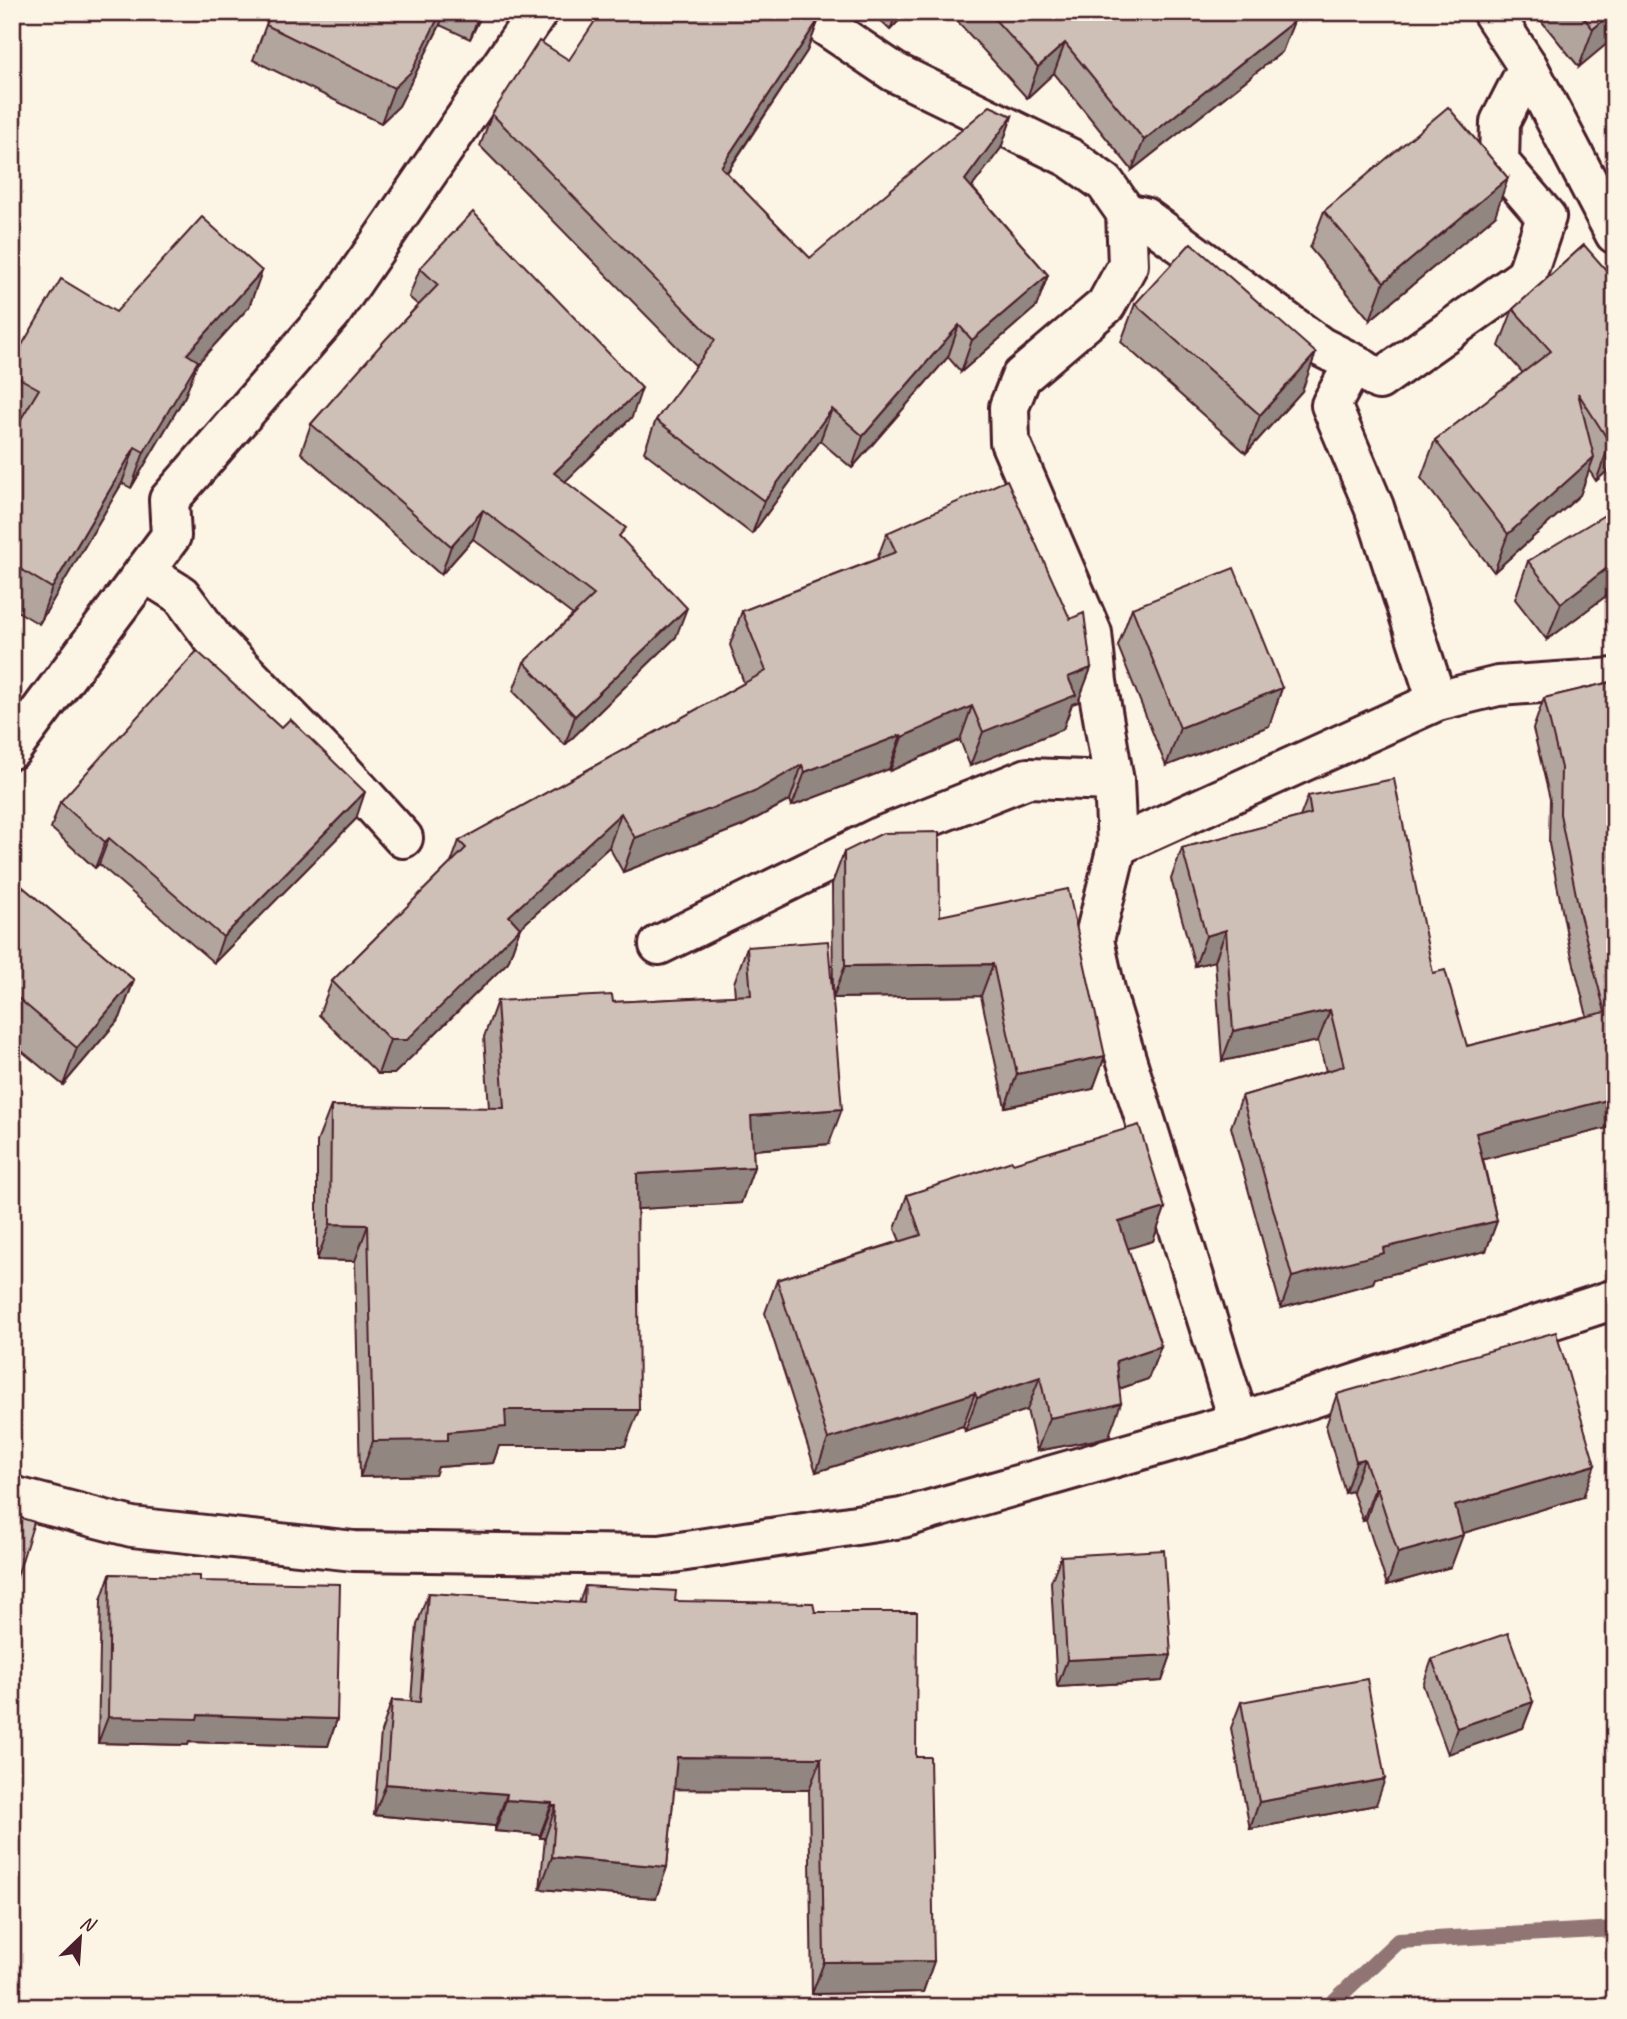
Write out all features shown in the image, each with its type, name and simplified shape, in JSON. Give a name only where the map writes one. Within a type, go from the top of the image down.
[{"type":"street","points":[[12,749],[171,536],[169,500],[332,312],[538,12]]},
{"type":"street","points":[[805,12],[894,72],[1070,158],[1105,183],[1126,213],[1128,265],[1106,304],[1021,377],[1009,407],[1010,442],[1092,633],[1097,682],[1114,781],[1117,846],[1094,940],[1106,994],[1239,1422]]},
{"type":"street","points":[[1492,12],[1528,67],[1615,234]]},
{"type":"street","points":[[1126,213],[1144,217],[1321,346],[1379,380],[1526,276],[1546,217],[1499,162],[1500,122],[1528,67]]},
{"type":"street","points":[[1357,365],[1346,378],[1331,405],[1374,507],[1437,701]]},
{"type":"street","points":[[144,572],[181,595],[214,640],[343,772],[403,838]]},
{"type":"street","points":[[1117,846],[1437,701],[1498,686],[1615,678]]},
{"type":"street","points":[[659,945],[878,838],[1028,778],[1114,781]]},
{"type":"street","points":[[12,1496],[132,1527],[354,1551],[660,1555],[902,1518],[1239,1422],[1615,1299]]},
{"type":"building","points":[[272,12],[441,12],[412,71],[394,88],[266,25]]},
{"type":"building","points":[[601,12],[808,12],[819,19],[721,167],[810,258],[990,106],[1012,116],[965,180],[1048,275],[972,340],[959,325],[863,436],[832,409],[764,501],[656,420],[715,340],[492,114],[539,41],[569,60]]},
{"type":"building","points":[[988,12],[1287,12],[1294,21],[1144,140],[1065,43],[1038,67]]},
{"type":"building","points":[[1579,12],[1613,12],[1593,29]]},
{"type":"building","points":[[1448,107],[1508,178],[1384,282],[1324,211]]},
{"type":"building","points":[[473,212],[642,388],[554,473],[626,528],[619,536],[687,608],[575,716],[524,662],[594,595],[483,510],[451,546],[311,424],[438,285],[420,268]]},
{"type":"building","points":[[202,217],[262,271],[187,354],[198,361],[144,452],[135,447],[52,588],[12,564],[12,434],[39,389],[12,374],[12,362],[61,279],[116,312]]},
{"type":"building","points":[[1191,243],[1316,353],[1260,415],[1135,304]]},
{"type":"building","points":[[1584,245],[1615,280],[1615,439],[1610,443],[1578,393],[1594,457],[1508,534],[1435,440],[1551,351],[1513,309]]},
{"type":"building","points":[[1007,480],[1070,619],[1084,613],[1091,668],[1068,677],[1076,695],[983,732],[972,706],[902,737],[901,735],[805,772],[802,765],[754,792],[635,838],[621,813],[509,916],[520,928],[407,1040],[390,1040],[332,981],[466,848],[459,841],[766,671],[742,611],[896,552],[887,533]]},
{"type":"building","points":[[1608,513],[1615,540],[1615,562],[1561,603],[1528,561]]},
{"type":"building","points":[[1234,568],[1282,688],[1180,728],[1132,608]]},
{"type":"building","points":[[197,651],[281,728],[290,719],[365,792],[223,937],[109,838],[105,842],[60,802]]},
{"type":"building","points":[[1615,681],[1615,1098],[1476,1133],[1497,1221],[1383,1248],[1384,1253],[1292,1277],[1242,1096],[1344,1066],[1330,1010],[1233,1031],[1226,930],[1206,936],[1182,848],[1311,814],[1308,796],[1394,779],[1433,973],[1445,970],[1467,1046],[1605,1012],[1580,915],[1560,814],[1561,768],[1544,698]]},
{"type":"building","points":[[939,832],[940,916],[1068,889],[1105,1056],[1017,1074],[993,964],[845,966],[844,852],[883,833]]},
{"type":"building","points":[[12,878],[134,980],[77,1048],[12,993]]},
{"type":"building","points":[[828,941],[842,1109],[751,1116],[754,1167],[637,1174],[639,1410],[505,1410],[506,1427],[448,1432],[448,1440],[373,1441],[368,1225],[330,1224],[331,1106],[504,1108],[497,1001],[612,995],[613,1002],[751,995],[747,947]]},
{"type":"building","points":[[1139,1125],[1165,1208],[1119,1222],[1161,1346],[1116,1361],[1121,1403],[1049,1418],[1040,1377],[977,1398],[975,1393],[828,1439],[777,1280],[921,1235],[907,1195],[1012,1161],[1013,1163]]},
{"type":"building","points":[[1556,1332],[1595,1465],[1455,1506],[1463,1535],[1398,1553],[1377,1488],[1364,1459],[1356,1461],[1337,1394]]},
{"type":"building","points":[[12,1515],[34,1522],[12,1593]]},
{"type":"building","points":[[1164,1550],[1171,1655],[1067,1660],[1061,1556]]},
{"type":"building","points":[[110,1574],[200,1576],[200,1581],[340,1584],[337,1719],[198,1715],[197,1719],[108,1717]]},
{"type":"building","points":[[585,1586],[676,1591],[675,1601],[813,1603],[815,1612],[917,1612],[916,1757],[930,1757],[934,1961],[824,1962],[821,1758],[677,1757],[667,1867],[552,1857],[556,1806],[552,1806],[552,1803],[506,1800],[507,1794],[386,1784],[392,1700],[420,1702],[428,1593],[584,1603]]},
{"type":"building","points":[[1508,1633],[1533,1702],[1457,1728],[1432,1659]]},
{"type":"building","points":[[1367,1679],[1385,1779],[1259,1802],[1241,1702]]},
{"type":"waterway","points":[[1328,2007],[1398,1941],[1615,1929]]}]
